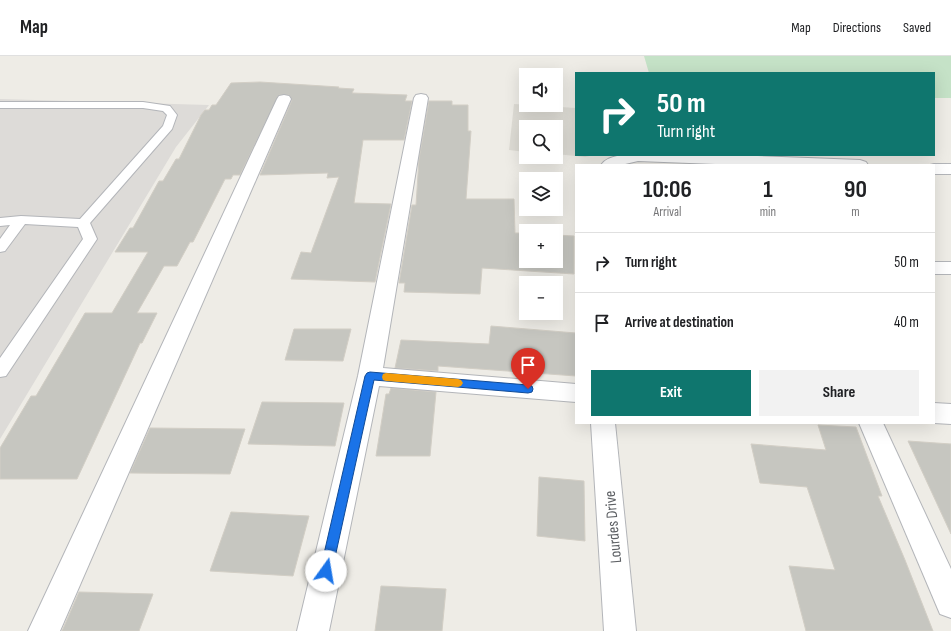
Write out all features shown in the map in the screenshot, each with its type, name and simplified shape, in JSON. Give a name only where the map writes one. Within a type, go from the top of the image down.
[{"type":"street","points":[[313,631],[370,376],[421,98]]},
{"type":"street","points":[[44,631],[284,99]]},
{"type":"street","points":[[611,164],[616,161],[638,156],[835,164]]},
{"type":"street","points":[[935,169],[951,170]]},
{"type":"street","points":[[935,268],[951,268]]},
{"type":"street","points":[[370,376],[575,393]]},
{"type":"street","points":[[935,413],[951,414]]},
{"type":"street","name":"Lourdes Drive","points":[[603,424],[620,631]]},
{"type":"street","points":[[871,424],[951,603]]},
{"type":"lane","points":[[0,105],[143,105],[166,108],[172,115],[168,128],[83,223]]},
{"type":"lane","points":[[0,222],[21,220],[83,223]]},
{"type":"lane","points":[[0,248],[21,220]]},
{"type":"lane","points":[[0,371],[90,239],[83,223]]},
{"type":"shaded area","points":[[0,99],[209,105],[176,147],[0,439]]},
{"type":"shaded area","points":[[514,104],[519,104],[519,112],[563,112],[563,107],[575,108],[575,156],[563,155],[563,120],[519,120],[519,151],[509,150]]},
{"type":"green space","points":[[644,56],[951,56],[951,98],[935,98],[935,72],[649,72]]},
{"type":"building","points":[[260,82],[354,89],[352,93],[407,95],[405,101],[412,101],[404,140],[363,140],[354,203],[391,204],[375,282],[291,279],[301,252],[311,253],[339,177],[327,178],[328,173],[260,175],[292,100],[289,95],[279,95],[240,175],[233,175],[231,179],[225,179],[193,242],[190,242],[177,266],[164,266],[137,313],[157,313],[142,343],[140,343],[77,479],[0,479],[0,448],[31,396],[36,396],[85,313],[112,313],[148,252],[115,252],[130,228],[133,228],[159,181],[163,181],[176,159],[179,159],[201,115],[205,110],[209,110],[212,105],[216,105],[231,83]]},
{"type":"building","points":[[429,101],[452,101],[452,105],[468,105],[468,131],[471,131],[466,199],[514,199],[515,233],[519,233],[519,268],[563,268],[563,235],[574,236],[574,274],[482,268],[480,294],[404,292],[405,283],[399,283],[412,205],[416,205],[419,159]]},
{"type":"building","points":[[491,326],[575,333],[575,376],[438,366],[438,371],[395,368],[401,340],[489,344]]},
{"type":"building","points":[[294,329],[351,329],[343,361],[285,360]]},
{"type":"building","points":[[391,388],[436,392],[430,456],[376,456],[386,394],[389,394]]},
{"type":"building","points":[[262,402],[344,403],[335,446],[248,444]]},
{"type":"building","points":[[818,425],[856,427],[882,496],[878,496],[933,631],[806,631],[789,566],[835,570],[807,487],[760,483],[751,444],[826,450]]},
{"type":"building","points":[[150,428],[245,429],[230,474],[130,473]]},
{"type":"building","points":[[908,441],[951,444],[951,534]]},
{"type":"building","points":[[539,477],[584,481],[585,541],[537,536]]},
{"type":"building","points":[[231,512],[309,516],[293,576],[210,571]]},
{"type":"building","points":[[381,586],[446,589],[442,631],[375,631]]},
{"type":"building","points":[[79,592],[153,594],[139,631],[62,631]]},
{"type":"slow traffic","points":[[386,377],[458,383]]},
{"type":"route","points":[[326,571],[370,376],[528,389]]}]
